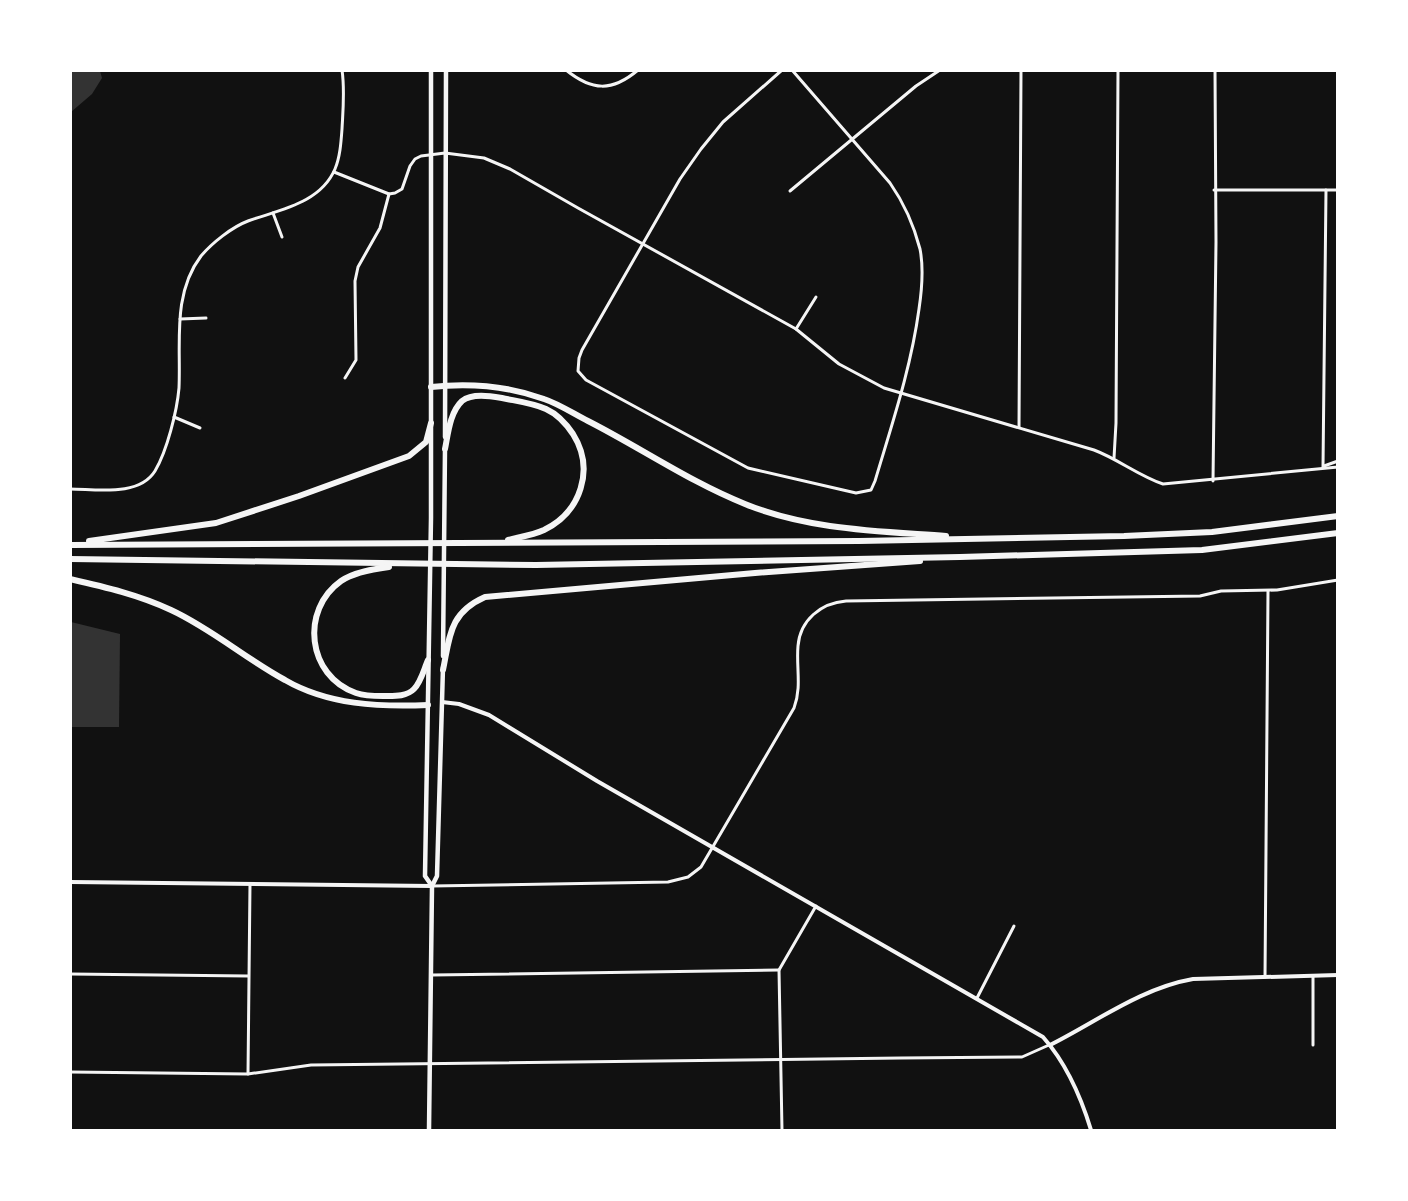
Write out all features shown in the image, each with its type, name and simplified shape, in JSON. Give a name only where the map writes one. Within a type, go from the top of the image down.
[{"type":"highway","points":[[431,387],[503,388],[547,400],[705,485],[746,504],[775,514],[832,528],[986,539]]},
{"type":"highway","points":[[445,448],[451,422],[459,404],[464,399],[474,396],[512,400],[547,410],[567,425],[577,441],[584,461],[584,480],[578,497],[565,515],[544,530],[500,543]]},
{"type":"highway","points":[[70,544],[216,523],[299,496],[409,456],[426,442],[431,423]]},
{"type":"highway","points":[[70,544],[500,543],[1124,536],[1212,532],[1338,516]]},
{"type":"highway","points":[[70,560],[536,565],[960,557],[1202,550],[1338,533]]},
{"type":"highway","points":[[443,670],[455,620],[472,603],[485,597],[570,588],[960,557]]},
{"type":"highway","points":[[410,564],[360,573],[342,580],[326,596],[316,614],[313,633],[323,666],[344,687],[356,693],[372,696],[405,695],[415,688],[428,660]]},
{"type":"highway","points":[[70,579],[130,593],[172,611],[206,629],[285,681],[321,696],[360,704],[428,705]]},
{"type":"main road","points":[[431,70],[431,518],[425,876],[432,886]]},
{"type":"main road","points":[[429,1131],[432,886],[436,876],[445,600],[446,70]]},
{"type":"main road","points":[[428,705],[442,702]]},
{"type":"street","points":[[70,489],[134,487],[146,481],[155,471],[171,431],[179,388],[180,319],[184,288],[201,256],[222,237],[245,222],[306,200],[321,188],[334,172],[339,158],[344,95],[342,70]]},
{"type":"street","points":[[566,70],[587,84],[597,87],[611,86],[625,81],[638,70]]},
{"type":"street","points":[[782,70],[723,122],[680,179],[579,358],[578,371],[581,376],[748,468],[856,493],[871,490],[901,393],[915,340],[923,283],[920,251],[911,222],[890,183],[792,70]]},
{"type":"street","points":[[790,191],[916,86],[940,70]]},
{"type":"street","points":[[1020,427],[1021,70]]},
{"type":"street","points":[[1114,458],[1118,70]]},
{"type":"street","points":[[1213,481],[1216,243],[1215,70]]},
{"type":"street","points":[[334,172],[389,194],[402,189],[415,159],[430,154],[445,153],[484,158],[510,169],[796,329],[839,364],[884,388],[1094,450],[1163,484],[1213,481],[1338,467]]},
{"type":"street","points":[[1214,190],[1338,190]]},
{"type":"street","points":[[1323,467],[1326,190]]},
{"type":"street","points":[[345,378],[356,360],[355,281],[357,267],[380,228],[389,194]]},
{"type":"street","points":[[273,213],[282,237]]},
{"type":"street","points":[[796,329],[816,297]]},
{"type":"street","points":[[180,319],[206,318]]},
{"type":"street","points":[[174,417],[200,428]]},
{"type":"street","points":[[1323,467],[1338,461]]},
{"type":"street","points":[[70,882],[432,886],[671,882],[688,877],[701,867],[794,708],[799,688],[798,644],[802,630],[810,617],[828,604],[846,601],[1200,596],[1221,591],[1268,591],[1338,580]]},
{"type":"street","points":[[1265,976],[1268,591]]},
{"type":"street","points":[[442,702],[472,708],[489,715],[597,781],[1043,1036],[1056,1052],[1075,1088],[1091,1131]]},
{"type":"street","points":[[248,1074],[250,884]]},
{"type":"street","points":[[782,1131],[779,970],[816,906]]},
{"type":"street","points":[[977,998],[1014,926]]},
{"type":"street","points":[[432,975],[779,970]]},
{"type":"street","points":[[70,975],[248,976]]},
{"type":"street","points":[[70,1072],[248,1074],[311,1065],[1022,1057],[1050,1045],[1161,987],[1192,979],[1338,975]]},
{"type":"street","points":[[1312,1045],[1313,976]]},
{"type":"shaded area","points":[[71,70],[100,71],[102,78],[92,94],[71,112]]},
{"type":"shaded area","points":[[71,622],[120,634],[119,727],[71,727]]}]
